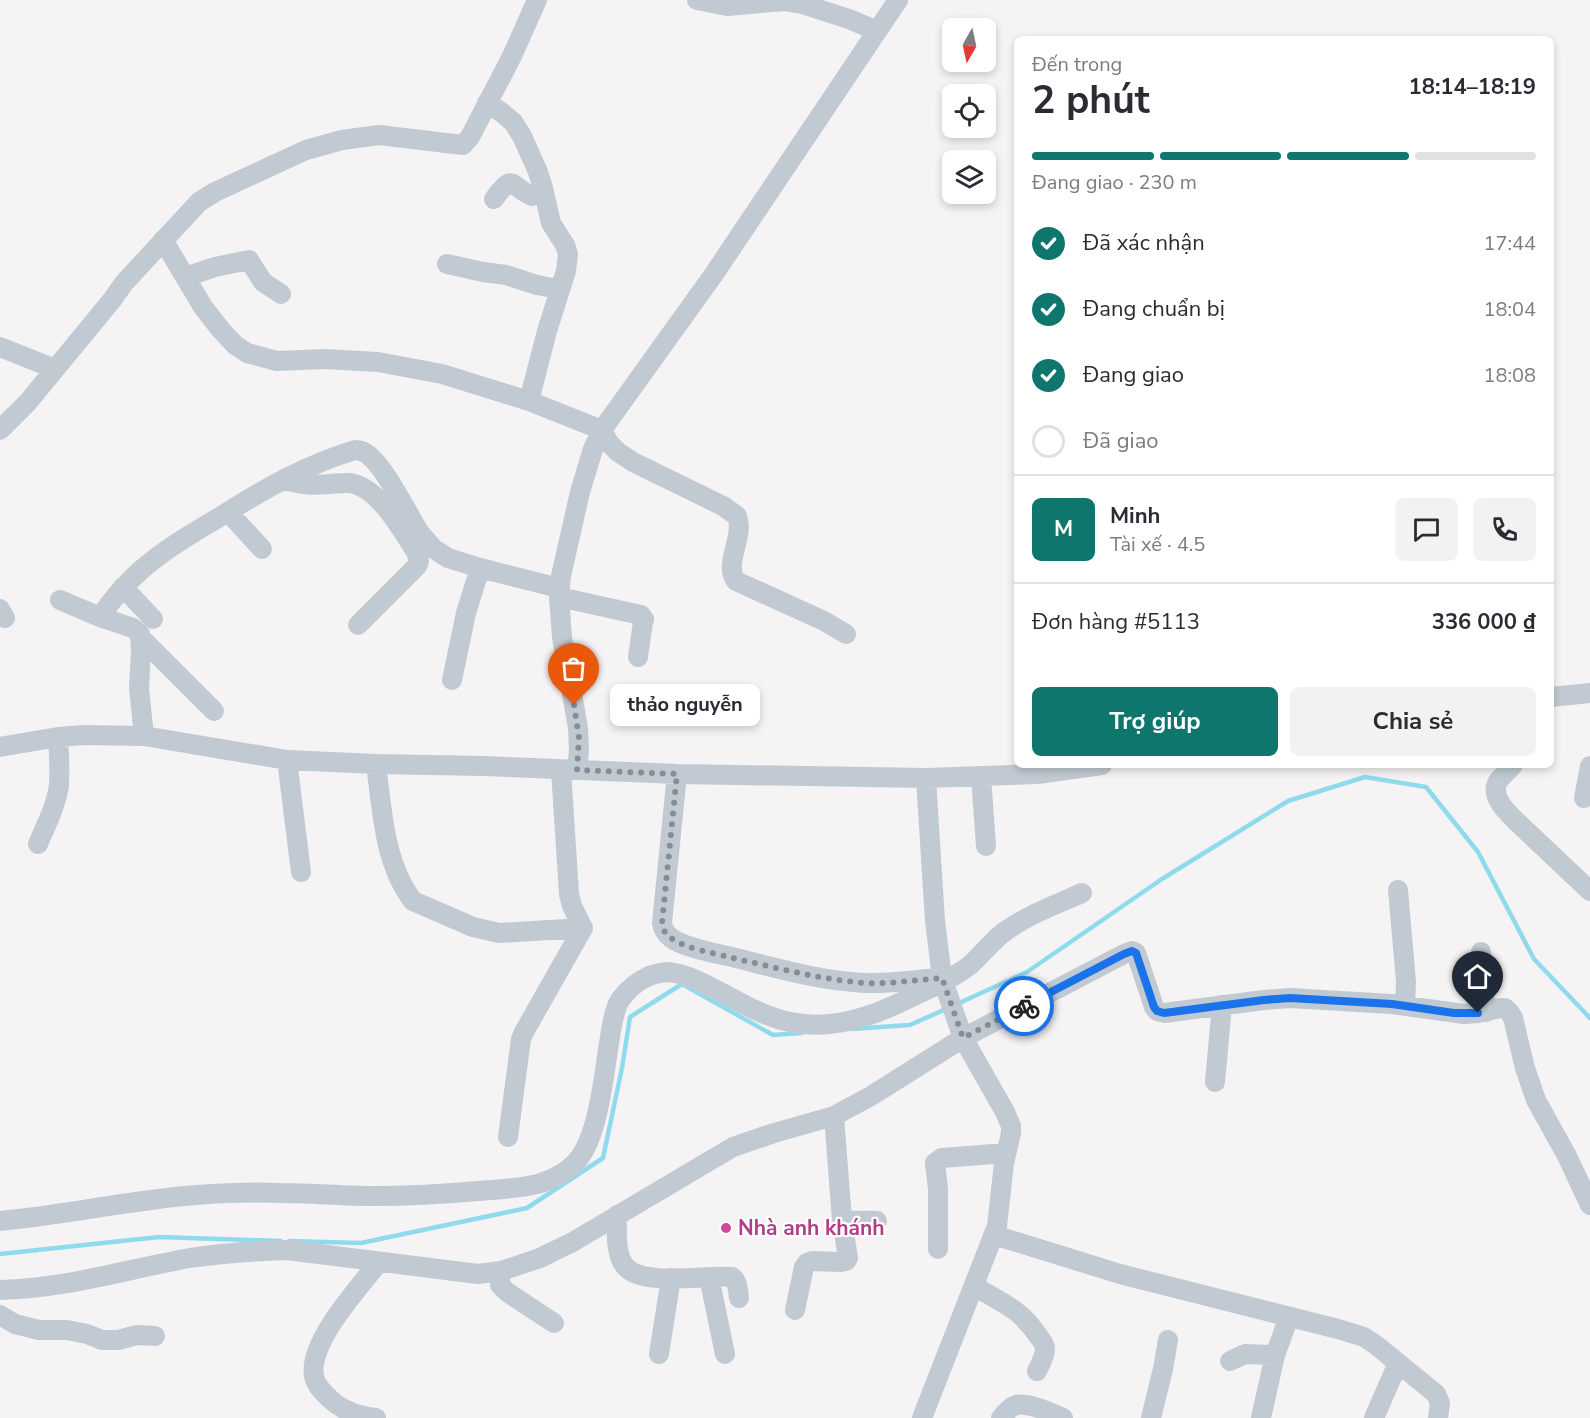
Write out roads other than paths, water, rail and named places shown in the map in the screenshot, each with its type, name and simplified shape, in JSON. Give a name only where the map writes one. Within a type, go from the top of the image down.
[{"type":"street","points":[[0,430],[28,402],[124,283],[199,202],[215,192],[306,150],[342,140],[380,135],[463,145],[470,137],[512,56],[537,0]]},
{"type":"street","points":[[697,0],[727,6],[784,1],[802,4],[849,19],[877,31]]},
{"type":"street","points":[[583,928],[572,906],[568,888],[569,770],[579,751],[578,728],[562,637],[559,593],[580,492],[593,449],[602,430],[714,274],[898,0]]},
{"type":"street","points":[[486,104],[513,122],[522,136],[532,155],[551,223],[568,254],[566,271],[546,330],[529,401]]},
{"type":"street","points":[[494,199],[504,185],[509,183],[516,184],[532,196],[543,188]]},
{"type":"street","points":[[163,240],[203,307],[235,345],[247,353],[277,362],[325,359],[378,362],[442,374],[529,401],[602,430],[609,443],[633,462],[723,506],[737,516],[739,525],[731,571],[736,580],[824,621],[846,634]]},
{"type":"street","points":[[185,277],[215,267],[249,260],[263,282],[281,294]]},
{"type":"street","points":[[447,264],[506,275],[559,289]]},
{"type":"street","points":[[0,347],[55,369]]},
{"type":"street","points":[[100,617],[135,575],[168,549],[284,479],[346,453],[361,450],[382,470],[411,520],[427,542],[441,554],[559,593],[641,615],[644,622],[638,657]]},
{"type":"street","points":[[284,479],[302,485],[353,483],[366,488],[383,505],[416,552],[419,561],[417,566],[358,625]]},
{"type":"street","points":[[228,512],[262,549]]},
{"type":"street","points":[[452,680],[466,613],[480,568]]},
{"type":"street","points":[[123,587],[153,619]]},
{"type":"street","points":[[60,600],[134,628],[141,638],[214,711]]},
{"type":"street","points":[[141,638],[139,688],[144,736]]},
{"type":"street","points":[[1554,700],[1590,693]]},
{"type":"street","points":[[0,747],[58,737],[144,736],[287,760],[677,774],[926,778],[1038,774],[1081,768]]},
{"type":"street","points":[[38,844],[50,817],[59,783],[58,737]]},
{"type":"street","points":[[287,760],[302,872]]},
{"type":"street","points":[[376,764],[383,823],[389,850],[413,901],[473,927],[499,933],[583,928]]},
{"type":"street","points":[[1584,798],[1590,766]]},
{"type":"street","points":[[1511,768],[1497,785],[1495,790],[1497,798],[1517,822],[1590,891]]},
{"type":"street","points":[[677,774],[662,923],[663,929],[672,939],[681,944],[717,954],[826,979],[866,983],[944,984]]},
{"type":"street","points":[[981,776],[986,846]]},
{"type":"street","points":[[926,778],[934,921],[944,984],[961,1032],[1009,1120],[1011,1133],[1006,1153],[999,1216],[994,1235],[936,1380],[928,1416]]},
{"type":"street","points":[[1398,890],[1406,982],[1405,1005]]},
{"type":"street","points":[[0,1221],[195,1195],[280,1193],[377,1196],[509,1188],[540,1183],[557,1176],[570,1167],[580,1158],[588,1143],[594,1126],[618,1002],[647,976],[668,972],[684,976],[770,1017],[813,1025],[831,1024],[870,1015],[944,984],[970,965],[1010,928],[1082,893]]},
{"type":"street","points":[[508,1137],[521,1040],[583,928]]},
{"type":"street","points":[[0,1290],[45,1287],[192,1258],[255,1251],[287,1250],[478,1274],[501,1271],[554,1251],[733,1147],[834,1116],[871,1096],[961,1032],[1132,951],[1136,953],[1154,1007],[1157,1011],[1168,1014],[1222,1005],[1300,998],[1405,1005],[1464,1014],[1501,1008],[1507,1010],[1513,1018],[1532,1091],[1590,1205]]},
{"type":"street","points":[[1480,952],[1486,1012]]},
{"type":"street","points":[[1215,1082],[1222,1005]]},
{"type":"street","points":[[795,1310],[804,1267],[807,1263],[812,1261],[842,1262],[848,1258],[842,1220],[834,1116]]},
{"type":"street","points":[[938,1249],[938,1189],[935,1163],[942,1158],[1006,1153]]},
{"type":"street","points":[[617,1215],[619,1253],[623,1264],[632,1272],[642,1276],[671,1278],[728,1276],[734,1279],[739,1298]]},
{"type":"street","points":[[842,1220],[877,1221]]},
{"type":"street","points":[[994,1235],[1120,1274],[1364,1337],[1436,1394],[1440,1402],[1438,1418]]},
{"type":"street","points":[[376,1418],[350,1412],[335,1403],[320,1389],[315,1378],[314,1363],[320,1344],[330,1326],[379,1262]]},
{"type":"street","points":[[501,1271],[500,1285],[507,1292],[554,1323]]},
{"type":"street","points":[[709,1277],[725,1354]]},
{"type":"street","points":[[659,1353],[671,1278]]},
{"type":"street","points":[[974,1286],[1020,1313],[1033,1328],[1045,1347],[1037,1371]]},
{"type":"street","points":[[0,1316],[15,1324],[39,1330],[67,1330],[102,1340],[118,1340],[137,1335],[155,1336]]},
{"type":"street","points":[[1261,1418],[1275,1355],[1289,1317]]},
{"type":"street","points":[[1151,1418],[1164,1369],[1168,1340]]},
{"type":"street","points":[[1230,1361],[1245,1354],[1275,1355]]},
{"type":"street","points":[[1374,1418],[1398,1363]]},
{"type":"street","points":[[1002,1418],[1010,1408],[1023,1404],[1063,1418]]},
{"type":"waterway","points":[[955,1005],[1027,972],[1162,879],[1288,801],[1365,777],[1426,787],[1478,852],[1534,959],[1590,1018]]},
{"type":"waterway","points":[[289,1241],[361,1243],[527,1208],[603,1158],[630,1017],[682,984],[773,1035],[802,1033]]},
{"type":"waterway","points":[[852,1029],[910,1025],[948,1008]]},
{"type":"waterway","points":[[0,1254],[159,1237],[281,1241]]},
{"type":"place","name":"thảo nguyễn","points":[[574,705]]},
{"type":"place","name":"Nhà anh khánh","points":[[726,1228]]}]
